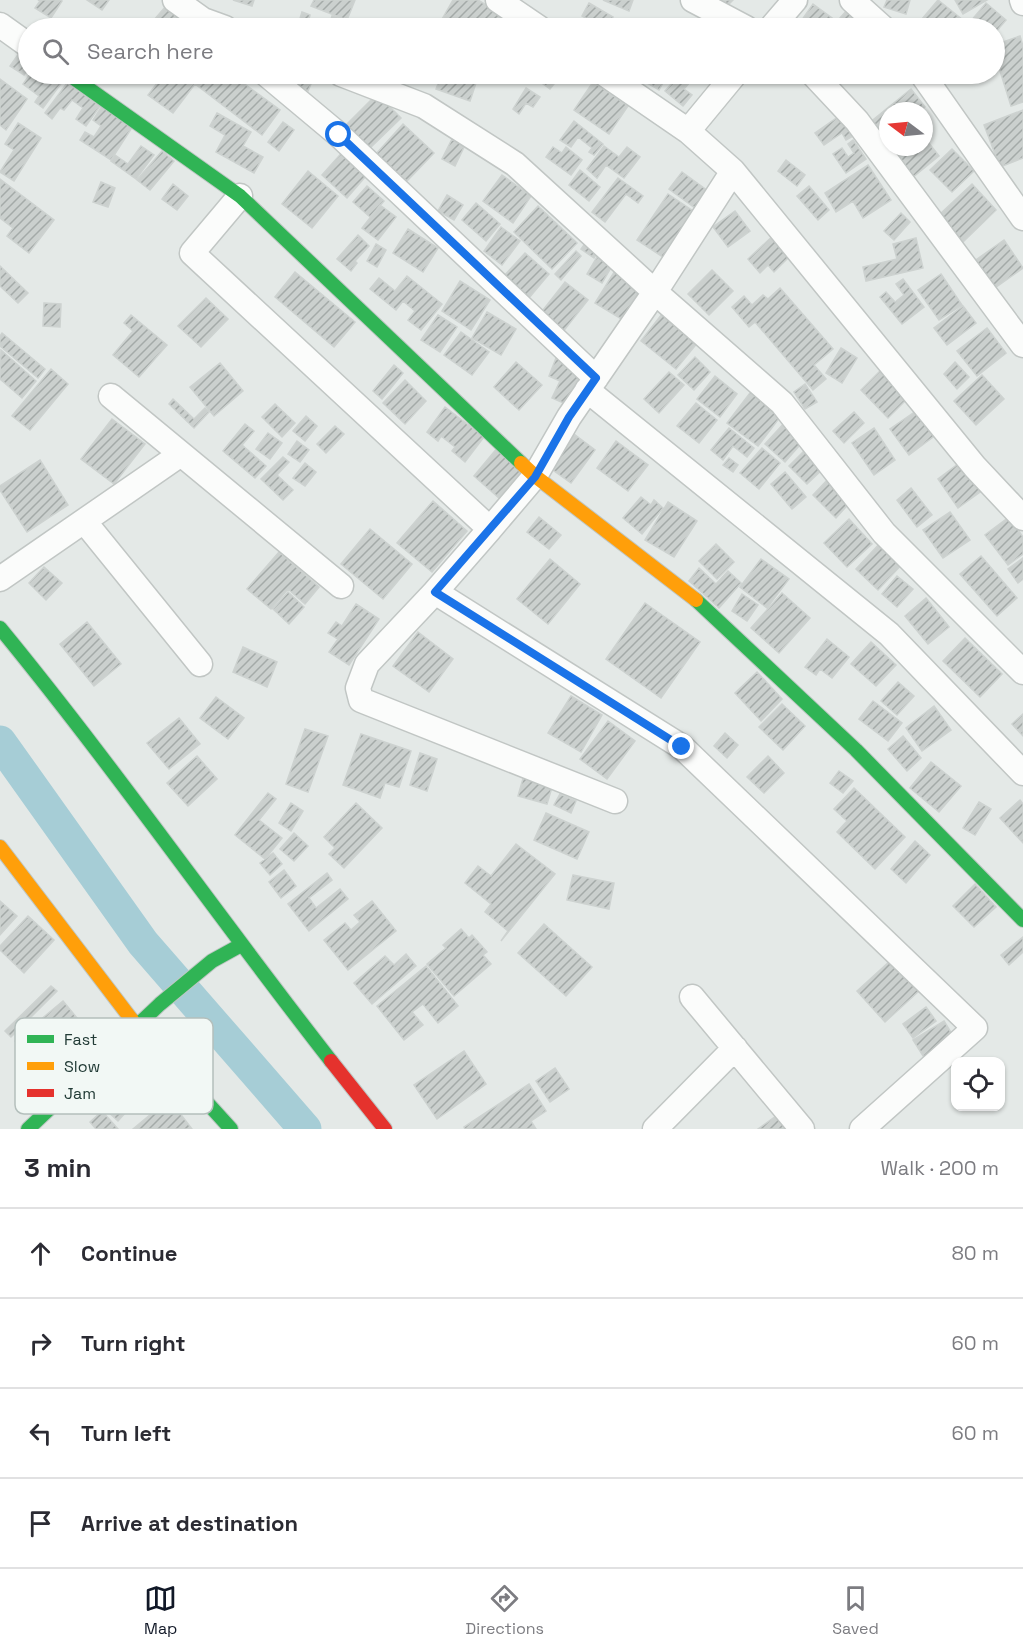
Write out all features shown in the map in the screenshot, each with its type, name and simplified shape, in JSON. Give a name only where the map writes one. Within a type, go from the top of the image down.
[{"type":"street","points":[[175,0],[202,18]]},
{"type":"street","points":[[498,0],[524,18]]},
{"type":"street","points":[[693,0],[727,18]]},
{"type":"street","points":[[780,18],[795,0]]},
{"type":"street","points":[[852,0],[872,18]]},
{"type":"street","points":[[0,25],[18,38]]},
{"type":"street","points":[[82,84],[240,196],[535,477],[686,591],[856,750],[1023,920]]},
{"type":"street","points":[[278,84],[339,135],[592,384],[889,634],[1023,773]]},
{"type":"street","points":[[367,84],[424,106],[515,165],[782,403],[884,533],[1023,672]]},
{"type":"street","points":[[619,84],[688,131],[733,171],[975,467],[1023,518]]},
{"type":"street","points":[[688,131],[727,84]]},
{"type":"street","points":[[822,84],[857,121],[1023,345]]},
{"type":"street","points":[[929,84],[1023,218]]},
{"type":"street","points":[[615,801],[361,700],[358,688],[367,664],[435,592],[535,477],[569,417],[655,292],[733,171]]},
{"type":"street","points":[[240,196],[192,253],[490,529]]},
{"type":"street","points":[[111,396],[341,586]]},
{"type":"street","points":[[0,579],[181,454]]},
{"type":"street","points":[[84,521],[200,664]]},
{"type":"street","points":[[435,592],[682,747],[975,1028],[862,1129]]},
{"type":"street","points":[[0,628],[59,700],[241,945],[385,1129]]},
{"type":"street","points":[[0,846],[130,1018]]},
{"type":"street","points":[[145,1018],[212,961],[241,945]]},
{"type":"street","points":[[692,997],[802,1129]]},
{"type":"street","points":[[656,1129],[735,1048]]},
{"type":"street","points":[[213,1109],[231,1129]]},
{"type":"street","points":[[28,1129],[44,1114]]},
{"type":"building","points":[[38,0],[62,1],[51,18],[35,8],[40,1]]},
{"type":"building","points":[[87,0],[109,0],[102,10]]},
{"type":"building","points":[[233,0],[254,0],[252,6]]},
{"type":"building","points":[[314,0],[355,0],[348,18],[342,18],[311,6]]},
{"type":"building","points":[[453,0],[478,0],[503,15],[501,18],[443,18]]},
{"type":"building","points":[[603,0],[633,0],[629,11]]},
{"type":"building","points":[[715,0],[733,0],[724,9]]},
{"type":"building","points":[[887,0],[910,0],[906,14],[884,7]]},
{"type":"building","points":[[938,0],[960,18],[923,18]]},
{"type":"building","points":[[955,0],[987,0],[963,14]]},
{"type":"building","points":[[589,3],[613,17],[586,18],[582,16]]},
{"type":"building","points":[[986,3],[1004,18],[973,18]]},
{"type":"building","points":[[813,4],[832,18],[803,18]]},
{"type":"building","points":[[166,6],[181,18],[156,18]]},
{"type":"building","points":[[847,10],[855,18],[840,18]]},
{"type":"building","points":[[302,12],[310,15],[309,18],[300,18]]},
{"type":"building","points":[[1020,36],[1023,46],[1023,102],[1011,106],[1004,84],[1005,41]]},
{"type":"building","points":[[18,55],[18,71],[10,66]]},
{"type":"building","points":[[0,79],[27,99],[6,130],[0,125]]},
{"type":"building","points":[[23,84],[61,84],[43,108],[35,102],[39,96]]},
{"type":"building","points":[[66,84],[100,106],[86,126],[76,119],[83,108],[72,100],[64,110],[60,108],[52,119],[45,113]]},
{"type":"building","points":[[156,84],[195,84],[173,113],[148,95]]},
{"type":"building","points":[[195,84],[245,84],[280,110],[262,135]]},
{"type":"building","points":[[293,84],[311,84],[308,91]]},
{"type":"building","points":[[438,84],[476,84],[470,101],[436,89]]},
{"type":"building","points":[[543,84],[554,84],[550,89]]},
{"type":"building","points":[[592,84],[596,84],[628,106],[609,134],[574,110]]},
{"type":"building","points":[[649,84],[662,84],[659,90]]},
{"type":"building","points":[[671,84],[688,84],[684,89],[692,95],[683,106],[665,91]]},
{"type":"building","points":[[526,88],[540,97],[533,107],[526,103],[519,114],[513,109]]},
{"type":"building","points":[[911,89],[921,102],[895,102]]},
{"type":"building","points":[[377,94],[401,118],[367,151],[344,127]]},
{"type":"building","points":[[102,106],[133,126],[111,160],[80,140],[85,132],[94,137],[101,126],[93,120]]},
{"type":"building","points":[[1023,110],[1023,158],[1000,167],[984,125]]},
{"type":"building","points":[[845,112],[864,140],[858,144],[853,136],[846,140],[842,133],[824,145],[815,133]]},
{"type":"building","points":[[217,113],[251,132],[243,146],[263,157],[254,173],[216,152],[225,135],[210,126]]},
{"type":"building","points":[[879,115],[879,136],[869,123]]},
{"type":"building","points":[[574,121],[603,144],[594,155],[589,152],[592,148],[578,137],[571,147],[560,140]]},
{"type":"building","points":[[283,122],[294,130],[279,151],[268,142]]},
{"type":"building","points":[[18,123],[41,138],[14,181],[0,172],[14,150],[5,144]]},
{"type":"building","points":[[403,124],[434,153],[407,181],[376,154]]},
{"type":"building","points":[[452,139],[465,145],[455,166],[442,159]]},
{"type":"building","points":[[853,140],[866,159],[846,173],[833,154],[842,148],[848,157],[854,153],[848,144]]},
{"type":"building","points":[[141,146],[154,155],[136,179],[111,161],[115,155],[128,164]]},
{"type":"building","points":[[604,146],[619,157],[627,147],[640,157],[624,178],[606,165],[597,178],[587,169]]},
{"type":"building","points":[[347,147],[372,169],[347,198],[322,175]]},
{"type":"building","points":[[553,147],[562,153],[566,147],[582,160],[571,175],[546,157]]},
{"type":"building","points":[[933,148],[939,156],[912,178],[895,156],[933,156]]},
{"type":"building","points":[[952,149],[974,171],[952,192],[930,170]]},
{"type":"building","points":[[162,151],[174,161],[150,190],[137,180]]},
{"type":"building","points":[[786,160],[805,175],[797,186],[778,171]]},
{"type":"building","points":[[868,165],[891,200],[863,218],[853,201],[836,212],[825,193]]},
{"type":"building","points":[[580,170],[600,187],[589,201],[569,185]]},
{"type":"building","points":[[308,171],[338,196],[312,228],[282,204]]},
{"type":"building","points":[[682,172],[708,191],[695,208],[669,189]]},
{"type":"building","points":[[502,175],[531,196],[513,223],[483,201]]},
{"type":"building","points":[[618,178],[643,196],[638,203],[626,194],[605,222],[592,212]]},
{"type":"building","points":[[0,179],[54,220],[29,253],[7,236],[13,228],[0,218]]},
{"type":"building","points":[[101,182],[115,188],[108,207],[93,202]]},
{"type":"building","points":[[173,184],[188,196],[177,210],[162,199]]},
{"type":"building","points":[[972,184],[996,210],[963,242],[939,215]]},
{"type":"building","points":[[367,186],[384,201],[370,217],[353,202]]},
{"type":"building","points":[[809,186],[829,210],[818,220],[797,196]]},
{"type":"building","points":[[668,194],[702,217],[672,263],[637,240]]},
{"type":"building","points":[[447,195],[463,205],[454,220],[438,211]]},
{"type":"building","points":[[476,203],[500,224],[486,241],[462,220]]},
{"type":"building","points":[[380,205],[396,217],[378,240],[362,228]]},
{"type":"building","points":[[538,206],[577,243],[552,269],[514,232]]},
{"type":"building","points":[[735,211],[750,231],[728,247],[713,227]]},
{"type":"building","points":[[901,213],[910,222],[894,240],[884,231]]},
{"type":"building","points":[[501,227],[520,241],[502,265],[484,251]]},
{"type":"building","points":[[408,229],[438,248],[423,272],[393,253]]},
{"type":"building","points":[[776,233],[794,252],[774,272],[768,265],[760,273],[748,259]]},
{"type":"building","points":[[358,235],[369,246],[355,261],[357,263],[351,271],[337,259]]},
{"type":"building","points":[[589,238],[601,247],[594,258],[581,249]]},
{"type":"building","points":[[916,238],[923,268],[866,281],[863,267],[897,259],[893,244]]},
{"type":"building","points":[[1004,240],[1023,268],[992,290],[973,262]]},
{"type":"building","points":[[376,244],[386,250],[377,267],[367,261]]},
{"type":"building","points":[[576,251],[581,256],[561,280],[555,274]]},
{"type":"building","points":[[525,253],[549,274],[529,298],[504,276]]},
{"type":"building","points":[[597,257],[612,266],[602,283],[587,274]]},
{"type":"building","points":[[0,266],[28,293],[18,303],[0,286]]},
{"type":"building","points":[[616,269],[644,286],[623,320],[595,303]]},
{"type":"building","points":[[712,270],[733,291],[709,315],[688,294]]},
{"type":"building","points":[[295,272],[355,322],[334,347],[275,297]]},
{"type":"building","points":[[941,274],[962,305],[939,320],[918,290]]},
{"type":"building","points":[[407,276],[442,304],[421,330],[408,320],[415,311],[403,301],[396,310],[370,289],[379,278],[395,291]]},
{"type":"building","points":[[903,279],[924,307],[902,324],[880,297],[886,292],[895,302],[904,295],[896,284]]},
{"type":"building","points":[[460,281],[490,300],[471,330],[442,311]]},
{"type":"building","points":[[565,282],[588,300],[562,333],[539,315]]},
{"type":"building","points":[[780,288],[833,349],[814,365],[826,379],[813,390],[755,322],[749,327],[732,307],[744,296],[752,305],[763,295],[768,299]]},
{"type":"building","points":[[206,298],[228,319],[201,347],[178,326]]},
{"type":"building","points":[[44,303],[61,304],[60,327],[43,326]]},
{"type":"building","points":[[963,306],[976,323],[947,345],[934,328]]},
{"type":"building","points":[[487,312],[516,329],[501,355],[472,338]]},
{"type":"building","points":[[662,314],[698,342],[676,369],[641,341]]},
{"type":"building","points":[[131,315],[167,345],[139,377],[113,355],[133,331],[124,323]]},
{"type":"building","points":[[438,315],[457,327],[440,352],[421,340]]},
{"type":"building","points":[[987,328],[1006,353],[977,376],[957,351]]},
{"type":"building","points":[[461,332],[489,352],[472,375],[444,355]]},
{"type":"building","points":[[2,333],[45,369],[38,378],[0,346]]},
{"type":"building","points":[[841,348],[857,358],[842,383],[826,373]]},
{"type":"building","points":[[1,350],[36,381],[22,398],[0,379]]},
{"type":"building","points":[[695,357],[710,372],[694,390],[678,375]]},
{"type":"building","points":[[556,358],[585,371],[570,406],[552,398],[560,381],[549,376]]},
{"type":"building","points":[[516,362],[542,385],[519,410],[494,387]]},
{"type":"building","points":[[955,362],[969,377],[957,389],[944,374]]},
{"type":"building","points":[[220,363],[243,391],[214,416],[190,387]]},
{"type":"building","points":[[394,365],[403,373],[382,399],[373,391]]},
{"type":"building","points":[[883,368],[911,395],[888,418],[861,390]]},
{"type":"building","points":[[51,369],[68,384],[30,430],[12,416]]},
{"type":"building","points":[[669,372],[684,385],[659,413],[644,399]]},
{"type":"building","points":[[982,375],[1004,399],[976,425],[954,401]]},
{"type":"building","points":[[715,376],[737,394],[720,417],[697,399]]},
{"type":"building","points":[[405,380],[426,401],[405,424],[383,403]]},
{"type":"building","points":[[805,384],[817,402],[805,409],[794,392]]},
{"type":"building","points":[[753,389],[784,412],[758,446],[727,423]]},
{"type":"building","points":[[173,399],[194,419],[205,408],[209,412],[194,428],[169,404]]},
{"type":"building","points":[[696,403],[717,420],[699,443],[677,426]]},
{"type":"building","points":[[275,404],[295,423],[282,437],[262,417]]},
{"type":"building","points":[[445,407],[484,437],[465,462],[452,451],[455,447],[441,436],[438,441],[427,432]]},
{"type":"building","points":[[919,409],[937,434],[909,455],[890,429]]},
{"type":"building","points":[[854,412],[864,423],[844,443],[833,431]]},
{"type":"building","points":[[306,416],[317,426],[305,441],[293,431]]},
{"type":"building","points":[[112,419],[145,444],[114,484],[81,459]]},
{"type":"building","points":[[786,421],[806,438],[785,462],[765,444]]},
{"type":"building","points":[[245,424],[254,431],[242,445],[266,466],[255,478],[223,451]]},
{"type":"building","points":[[335,426],[344,434],[326,453],[317,444]]},
{"type":"building","points":[[729,428],[754,448],[747,457],[733,446],[723,460],[711,450]]},
{"type":"building","points":[[874,428],[895,460],[874,475],[852,443]]},
{"type":"building","points":[[268,433],[282,443],[270,459],[256,449]]},
{"type":"building","points":[[574,434],[595,450],[571,483],[550,468]]},
{"type":"building","points":[[297,441],[309,450],[300,462],[288,454]]},
{"type":"building","points":[[616,441],[648,465],[628,491],[597,468]]},
{"type":"building","points":[[498,447],[525,471],[500,499],[474,476]]},
{"type":"building","points":[[762,448],[780,463],[759,489],[740,473]]},
{"type":"building","points":[[807,448],[825,467],[807,484],[789,466]]},
{"type":"building","points":[[283,457],[289,462],[277,475],[293,490],[283,500],[261,479]]},
{"type":"building","points":[[729,458],[738,465],[733,472],[723,465]]},
{"type":"building","points":[[966,458],[987,487],[958,508],[938,479]]},
{"type":"building","points":[[40,460],[68,505],[27,532],[0,490],[0,486]]},
{"type":"building","points":[[305,463],[316,472],[305,486],[293,478]]},
{"type":"building","points":[[785,472],[806,497],[792,509],[771,484]]},
{"type":"building","points":[[830,477],[853,499],[836,518],[813,495]]},
{"type":"building","points":[[911,488],[932,515],[917,527],[897,500]]},
{"type":"building","points":[[641,497],[651,505],[654,500],[663,508],[642,534],[623,518]]},
{"type":"building","points":[[433,501],[467,531],[432,572],[397,543]]},
{"type":"building","points":[[668,502],[697,521],[674,557],[645,540]]},
{"type":"building","points":[[950,512],[970,540],[943,558],[923,530]]},
{"type":"building","points":[[539,517],[561,535],[549,549],[527,532]]},
{"type":"building","points":[[1009,517],[1023,537],[1023,554],[1008,565],[985,535]]},
{"type":"building","points":[[849,519],[872,544],[847,567],[824,543]]},
{"type":"building","points":[[370,529],[412,564],[383,599],[341,564]]},
{"type":"building","points":[[882,541],[904,562],[878,590],[856,569]]},
{"type":"building","points":[[716,544],[734,562],[717,579],[699,561]]},
{"type":"building","points":[[279,552],[319,587],[305,604],[288,589],[271,609],[247,589]]},
{"type":"building","points":[[981,556],[1017,598],[997,616],[960,574]]},
{"type":"building","points":[[1023,558],[1023,579],[1018,583],[1008,569]]},
{"type":"building","points":[[550,559],[580,584],[548,624],[517,599]]},
{"type":"building","points":[[761,559],[789,579],[767,608],[740,587]]},
{"type":"building","points":[[44,567],[62,583],[46,600],[29,583]]},
{"type":"building","points":[[699,568],[716,584],[728,571],[741,583],[719,608],[689,581]]},
{"type":"building","points":[[897,576],[913,589],[897,607],[882,594]]},
{"type":"building","points":[[288,592],[304,607],[289,624],[273,609]]},
{"type":"building","points":[[782,593],[810,618],[779,653],[751,628]]},
{"type":"building","points":[[742,594],[758,605],[747,621],[732,611]]},
{"type":"building","points":[[926,598],[949,627],[928,644],[905,616]]},
{"type":"building","points":[[645,603],[700,642],[661,698],[606,659]]},
{"type":"building","points":[[356,604],[379,619],[349,665],[329,652],[338,639],[328,633],[336,622],[342,626]]},
{"type":"building","points":[[87,622],[121,664],[94,686],[60,644]]},
{"type":"building","points":[[418,632],[453,659],[429,692],[393,666]]},
{"type":"building","points":[[965,638],[1002,674],[980,697],[943,661]]},
{"type":"building","points":[[827,639],[849,657],[832,678],[820,669],[816,675],[805,667]]},
{"type":"building","points":[[871,642],[896,665],[876,686],[851,664]]},
{"type":"building","points":[[243,647],[277,662],[267,687],[233,672]]},
{"type":"building","points":[[757,672],[782,699],[761,721],[735,693]]},
{"type":"building","points":[[898,682],[914,696],[897,715],[881,701]]},
{"type":"building","points":[[571,696],[602,715],[581,752],[548,733]]},
{"type":"building","points":[[216,697],[244,718],[228,739],[200,718]]},
{"type":"building","points":[[873,701],[902,723],[888,741],[859,719]]},
{"type":"building","points":[[782,704],[805,726],[783,750],[759,727]]},
{"type":"building","points":[[934,706],[951,730],[922,751],[906,728]]},
{"type":"building","points":[[1023,714],[1023,736],[1012,724]]},
{"type":"building","points":[[179,718],[200,744],[169,769],[147,743]]},
{"type":"building","points":[[608,721],[635,741],[607,779],[580,759]]},
{"type":"building","points":[[305,729],[328,736],[308,792],[286,784]]},
{"type":"building","points":[[725,733],[738,745],[727,758],[714,746]]},
{"type":"building","points":[[361,734],[411,751],[399,787],[385,783],[380,798],[343,785]]},
{"type":"building","points":[[903,736],[921,758],[907,771],[888,749]]},
{"type":"building","points":[[420,753],[437,759],[427,791],[410,785]]},
{"type":"building","points":[[197,756],[217,779],[188,806],[167,783]]},
{"type":"building","points":[[768,756],[784,773],[764,793],[747,777]]},
{"type":"building","points":[[931,762],[961,786],[939,812],[910,788]]},
{"type":"building","points":[[839,771],[853,781],[843,793],[830,783]]},
{"type":"building","points":[[524,775],[553,784],[547,804],[518,796]]},
{"type":"building","points":[[854,788],[905,837],[875,869],[837,832],[847,821],[834,809]]},
{"type":"building","points":[[268,793],[276,799],[259,820],[282,838],[265,859],[235,835]]},
{"type":"building","points":[[560,794],[576,801],[571,813],[554,805]]},
{"type":"building","points":[[1020,800],[1023,804],[1023,843],[1000,818]]},
{"type":"building","points":[[979,802],[991,809],[975,835],[963,828]]},
{"type":"building","points":[[291,803],[303,811],[291,831],[279,823]]},
{"type":"building","points":[[356,803],[382,828],[344,868],[329,854],[335,848],[324,837]]},
{"type":"building","points":[[546,813],[589,832],[577,859],[534,840]]},
{"type":"building","points":[[294,833],[308,846],[294,861],[280,849]]},
{"type":"building","points":[[915,841],[930,855],[906,883],[891,869]]},
{"type":"building","points":[[516,844],[555,874],[501,941],[508,931],[485,912],[491,904],[465,883],[478,866],[491,876]]},
{"type":"building","points":[[273,853],[282,864],[270,875],[260,863]]},
{"type":"building","points":[[284,870],[296,886],[281,898],[269,882]]},
{"type":"building","points":[[327,873],[332,880],[309,898],[316,908],[340,889],[348,899],[309,931],[288,904]]},
{"type":"building","points":[[573,875],[614,883],[609,909],[567,900]]},
{"type":"building","points":[[975,884],[996,907],[974,927],[953,906]]},
{"type":"building","points":[[0,901],[17,916],[0,935]]},
{"type":"building","points":[[372,901],[396,931],[348,970],[324,940],[345,923],[351,930],[360,922],[354,915]]},
{"type":"building","points":[[28,916],[54,940],[24,973],[0,950],[0,946]]},
{"type":"building","points":[[544,924],[592,967],[566,996],[518,953]]},
{"type":"building","points":[[461,929],[469,938],[472,935],[487,952],[483,955],[491,964],[454,996],[427,964],[446,948],[443,945]]},
{"type":"building","points":[[1023,937],[1023,952],[1009,965],[1001,955]]},
{"type":"building","points":[[406,954],[416,966],[372,1004],[354,983],[385,956],[394,965]]},
{"type":"building","points":[[891,960],[919,991],[885,1022],[857,991]]},
{"type":"building","points":[[426,966],[458,1006],[438,1023],[423,1004],[412,1012],[423,1025],[404,1040],[377,1006]]},
{"type":"building","points":[[51,986],[57,991],[30,1018],[18,1018]]},
{"type":"building","points":[[63,1001],[77,1018],[43,1018]]},
{"type":"building","points":[[926,1007],[936,1021],[913,1038],[903,1024]]},
{"type":"building","points":[[15,1021],[15,1033],[11,1037],[5,1031]]},
{"type":"building","points":[[944,1021],[955,1039],[925,1059],[913,1040]]},
{"type":"building","points":[[464,1051],[486,1084],[437,1119],[414,1085]]},
{"type":"building","points":[[555,1068],[569,1089],[550,1102],[536,1081]]},
{"type":"building","points":[[529,1084],[546,1111],[531,1121],[536,1129],[465,1129],[464,1127]]},
{"type":"building","points":[[99,1114],[105,1114],[118,1129],[96,1129],[90,1122]]},
{"type":"building","points":[[110,1114],[124,1114],[118,1121]]},
{"type":"building","points":[[151,1114],[180,1114],[192,1129],[133,1129]]},
{"type":"building","points":[[776,1116],[786,1129],[758,1129]]},
{"type":"waterway","points":[[0,742],[143,943],[208,1018]]},
{"type":"waterway","points":[[213,1023],[305,1129]]},
{"type":"traffic: fast","points":[[82,84],[240,196],[521,463]]},
{"type":"traffic: fast","points":[[696,600],[856,750],[1023,920]]},
{"type":"traffic: fast","points":[[0,628],[43,681],[331,1061]]},
{"type":"traffic: fast","points":[[145,1018],[212,961],[241,945]]},
{"type":"traffic: fast","points":[[213,1109],[231,1129]]},
{"type":"traffic: fast","points":[[28,1129],[44,1114]]},
{"type":"traffic: slow","points":[[521,463],[696,600]]},
{"type":"traffic: slow","points":[[0,847],[130,1018]]},
{"type":"traffic: jam","points":[[331,1061],[385,1129]]},
{"type":"route","points":[[339,135],[596,378],[569,417],[535,477],[435,592],[682,747]]}]
